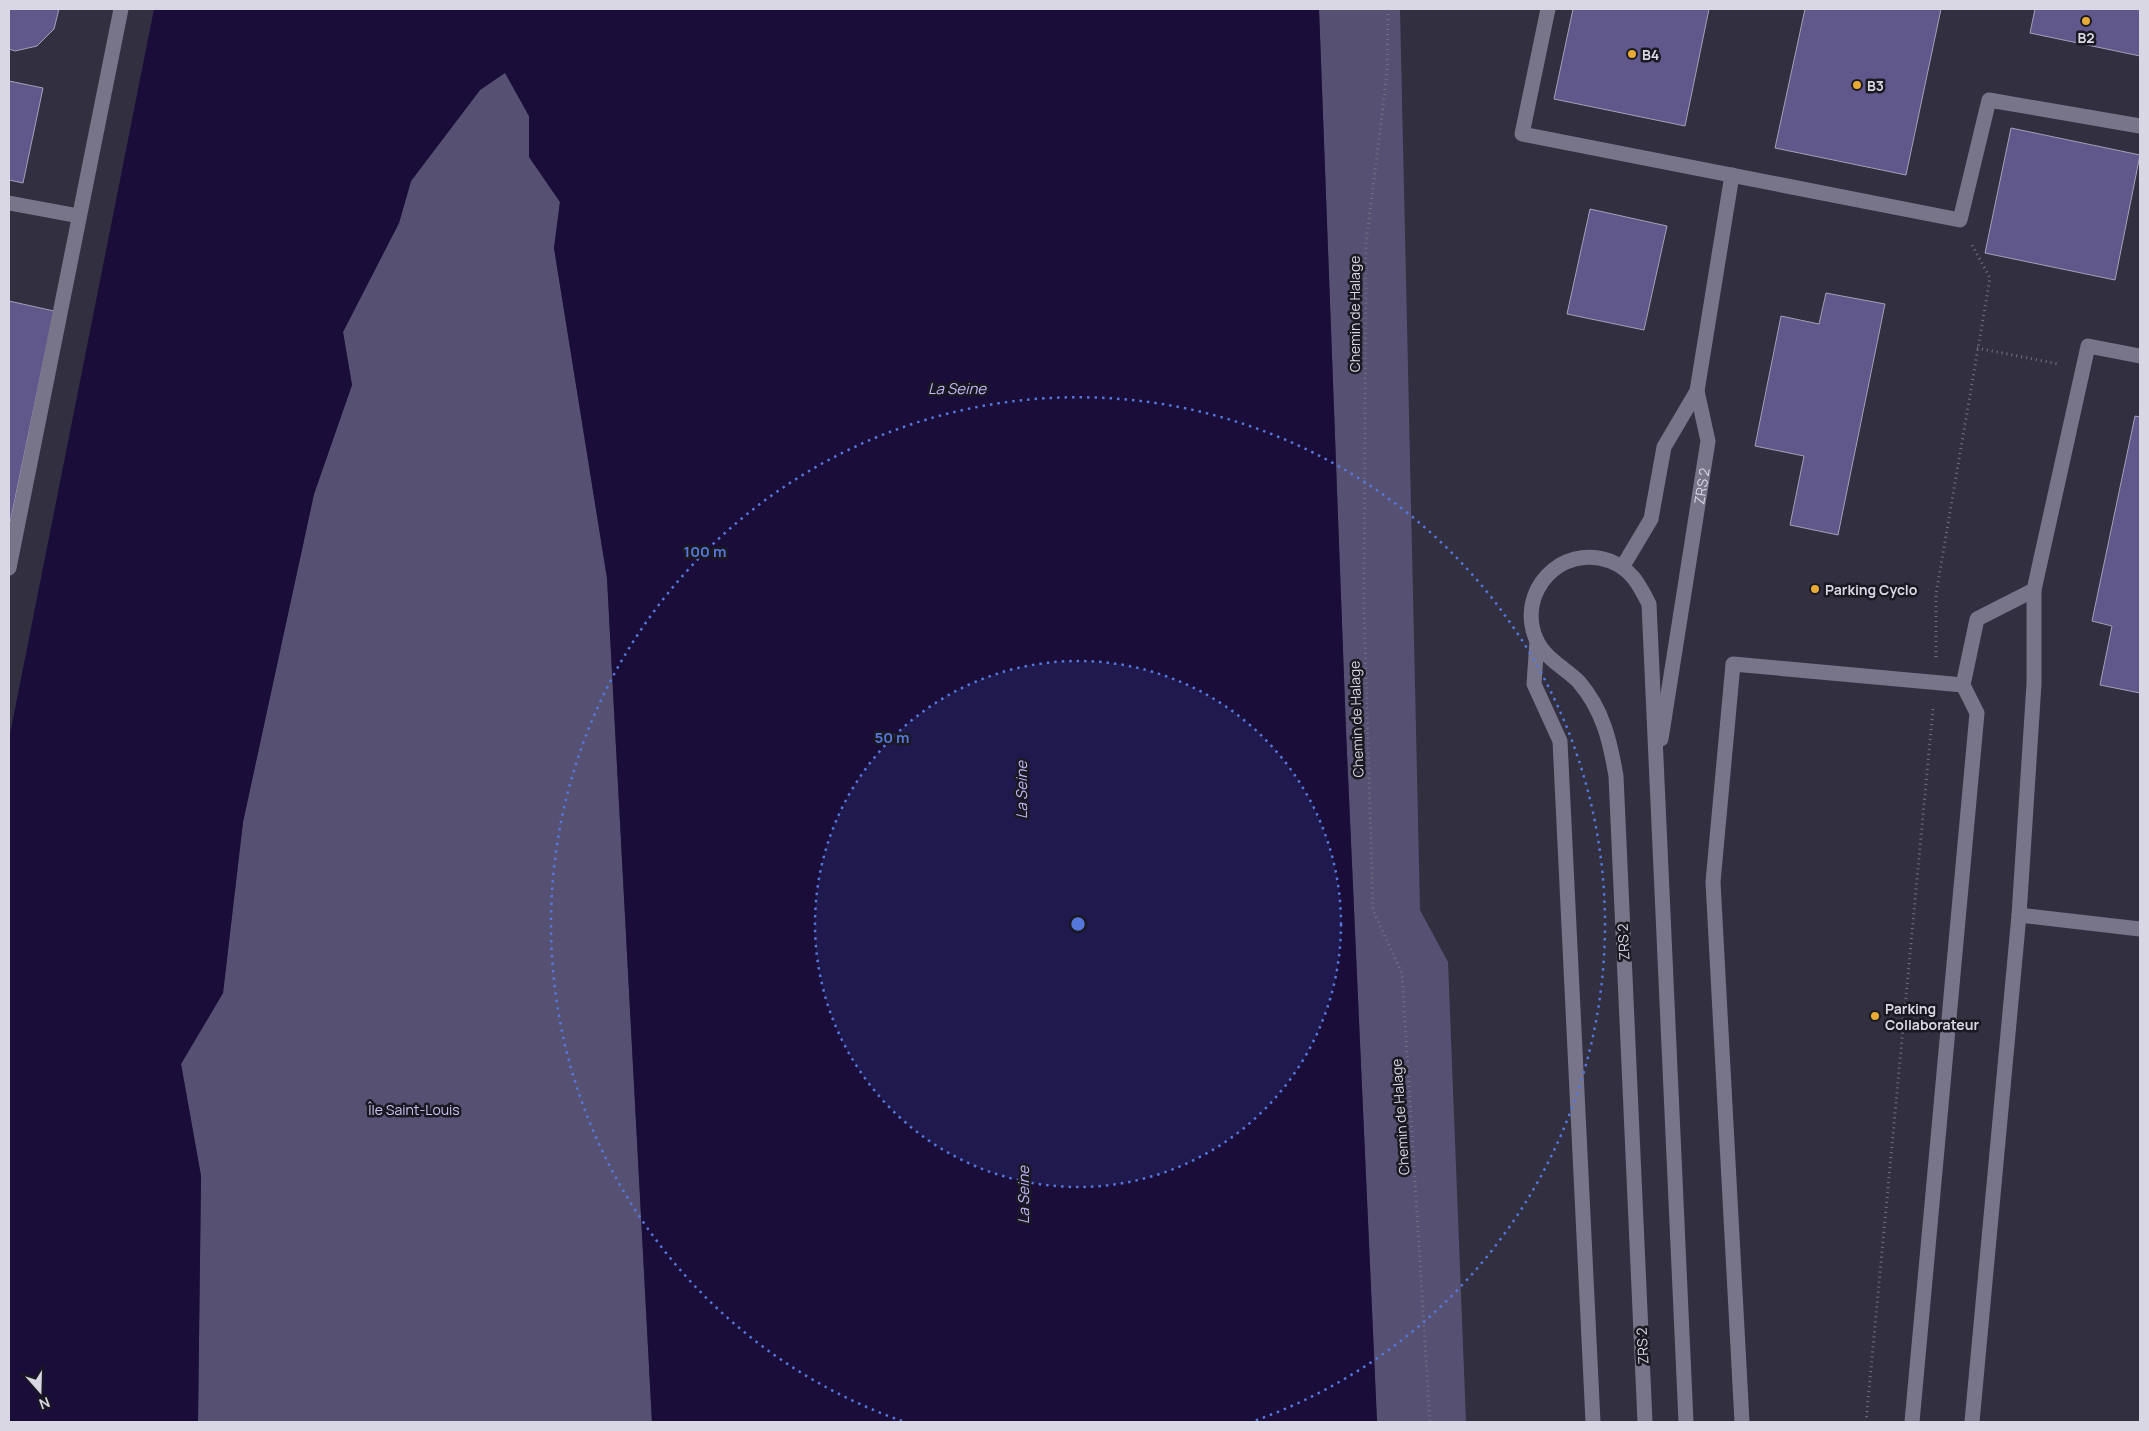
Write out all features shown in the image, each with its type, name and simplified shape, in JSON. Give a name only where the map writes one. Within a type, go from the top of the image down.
[{"type":"lane","points":[[9,568],[121,9]]},
{"type":"lane","points":[[1548,9],[1522,134],[1960,220],[1989,100],[2140,126]]},
{"type":"lane","points":[[1623,566],[1650,519],[1664,447],[1697,391],[1732,175]]},
{"type":"lane","points":[[9,202],[79,216]]},
{"type":"lane","points":[[1972,1422],[2018,915],[2034,684],[2034,590],[2088,346],[2140,356]]},
{"type":"lane","name":"ZRS 2","points":[[1656,772],[1708,441],[1697,391]]},
{"type":"lane","name":"ZRS 2","points":[[1645,1422],[1616,776],[1603,718],[1579,682],[1547,655],[1537,641],[1531,623],[1533,602],[1540,584],[1552,569],[1570,560],[1589,558],[1606,560],[1623,566],[1638,582],[1649,604],[1686,1422]]},
{"type":"lane","points":[[1912,1422],[1977,713],[1963,685],[1977,618],[2034,590]]},
{"type":"lane","points":[[1537,641],[1534,684],[1560,741],[1593,1422]]},
{"type":"lane","points":[[1742,1422],[1713,882],[1733,664],[1963,685]]},
{"type":"lane","points":[[2018,915],[2140,928]]},
{"type":"path","name":"Chemin de Halage","points":[[1388,9],[1387,73],[1366,244],[1364,610],[1372,881],[1373,910],[1402,974],[1430,1422]]},
{"type":"path","points":[[1866,1422],[1936,682],[1936,594],[1977,348]]},
{"type":"green space","points":[[1319,9],[1400,9],[1420,910],[1448,962],[1466,1422],[1377,1422],[1346,731]]},
{"type":"green space","name":"Île Saint-Louis","points":[[505,72],[529,116],[529,157],[560,202],[554,248],[607,578],[652,1422],[198,1422],[201,1176],[181,1064],[223,993],[243,822],[314,494],[352,385],[343,332],[399,223],[411,181],[480,90]]},
{"type":"water","name":"La Seine","points":[[154,9],[1319,9],[1346,731],[1377,1422],[652,1422],[607,578],[554,248],[560,202],[529,157],[529,116],[505,73],[480,90],[411,181],[399,223],[343,332],[352,385],[314,494],[243,822],[223,993],[181,1064],[201,1176],[198,1422],[9,1422],[9,739]]},
{"type":"building","points":[[9,9],[59,9],[54,29],[37,46],[15,51],[9,49]]},
{"type":"building","name":"B4","points":[[1573,9],[1709,9],[1685,126],[1554,99]]},
{"type":"building","name":"B3","points":[[1805,9],[1941,9],[1906,175],[1775,148]]},
{"type":"building","name":"B2","points":[[2035,9],[2140,9],[2140,56],[2030,33]]},
{"type":"building","points":[[9,81],[43,88],[23,183],[9,180]]},
{"type":"building","points":[[2011,128],[2140,155],[2115,280],[1985,253]]},
{"type":"building","points":[[1590,209],[1667,226],[1644,330],[1567,314]]},
{"type":"building","points":[[1826,293],[1885,304],[1838,535],[1790,525],[1804,456],[1755,446],[1781,316],[1819,324]]},
{"type":"building","points":[[9,301],[54,311],[9,528]]},
{"type":"building","points":[[2135,416],[2140,417],[2140,693],[2100,685],[2112,626],[2092,621]]},
{"type":"place","name":"B2","points":[[2086,21]]},
{"type":"place","name":"B4","points":[[1632,54]]},
{"type":"place","name":"B3","points":[[1857,85]]},
{"type":"place","name":"Parking Cyclo","points":[[1815,589]]},
{"type":"place","name":"Parking Collaborateur","points":[[1875,1016]]}]
